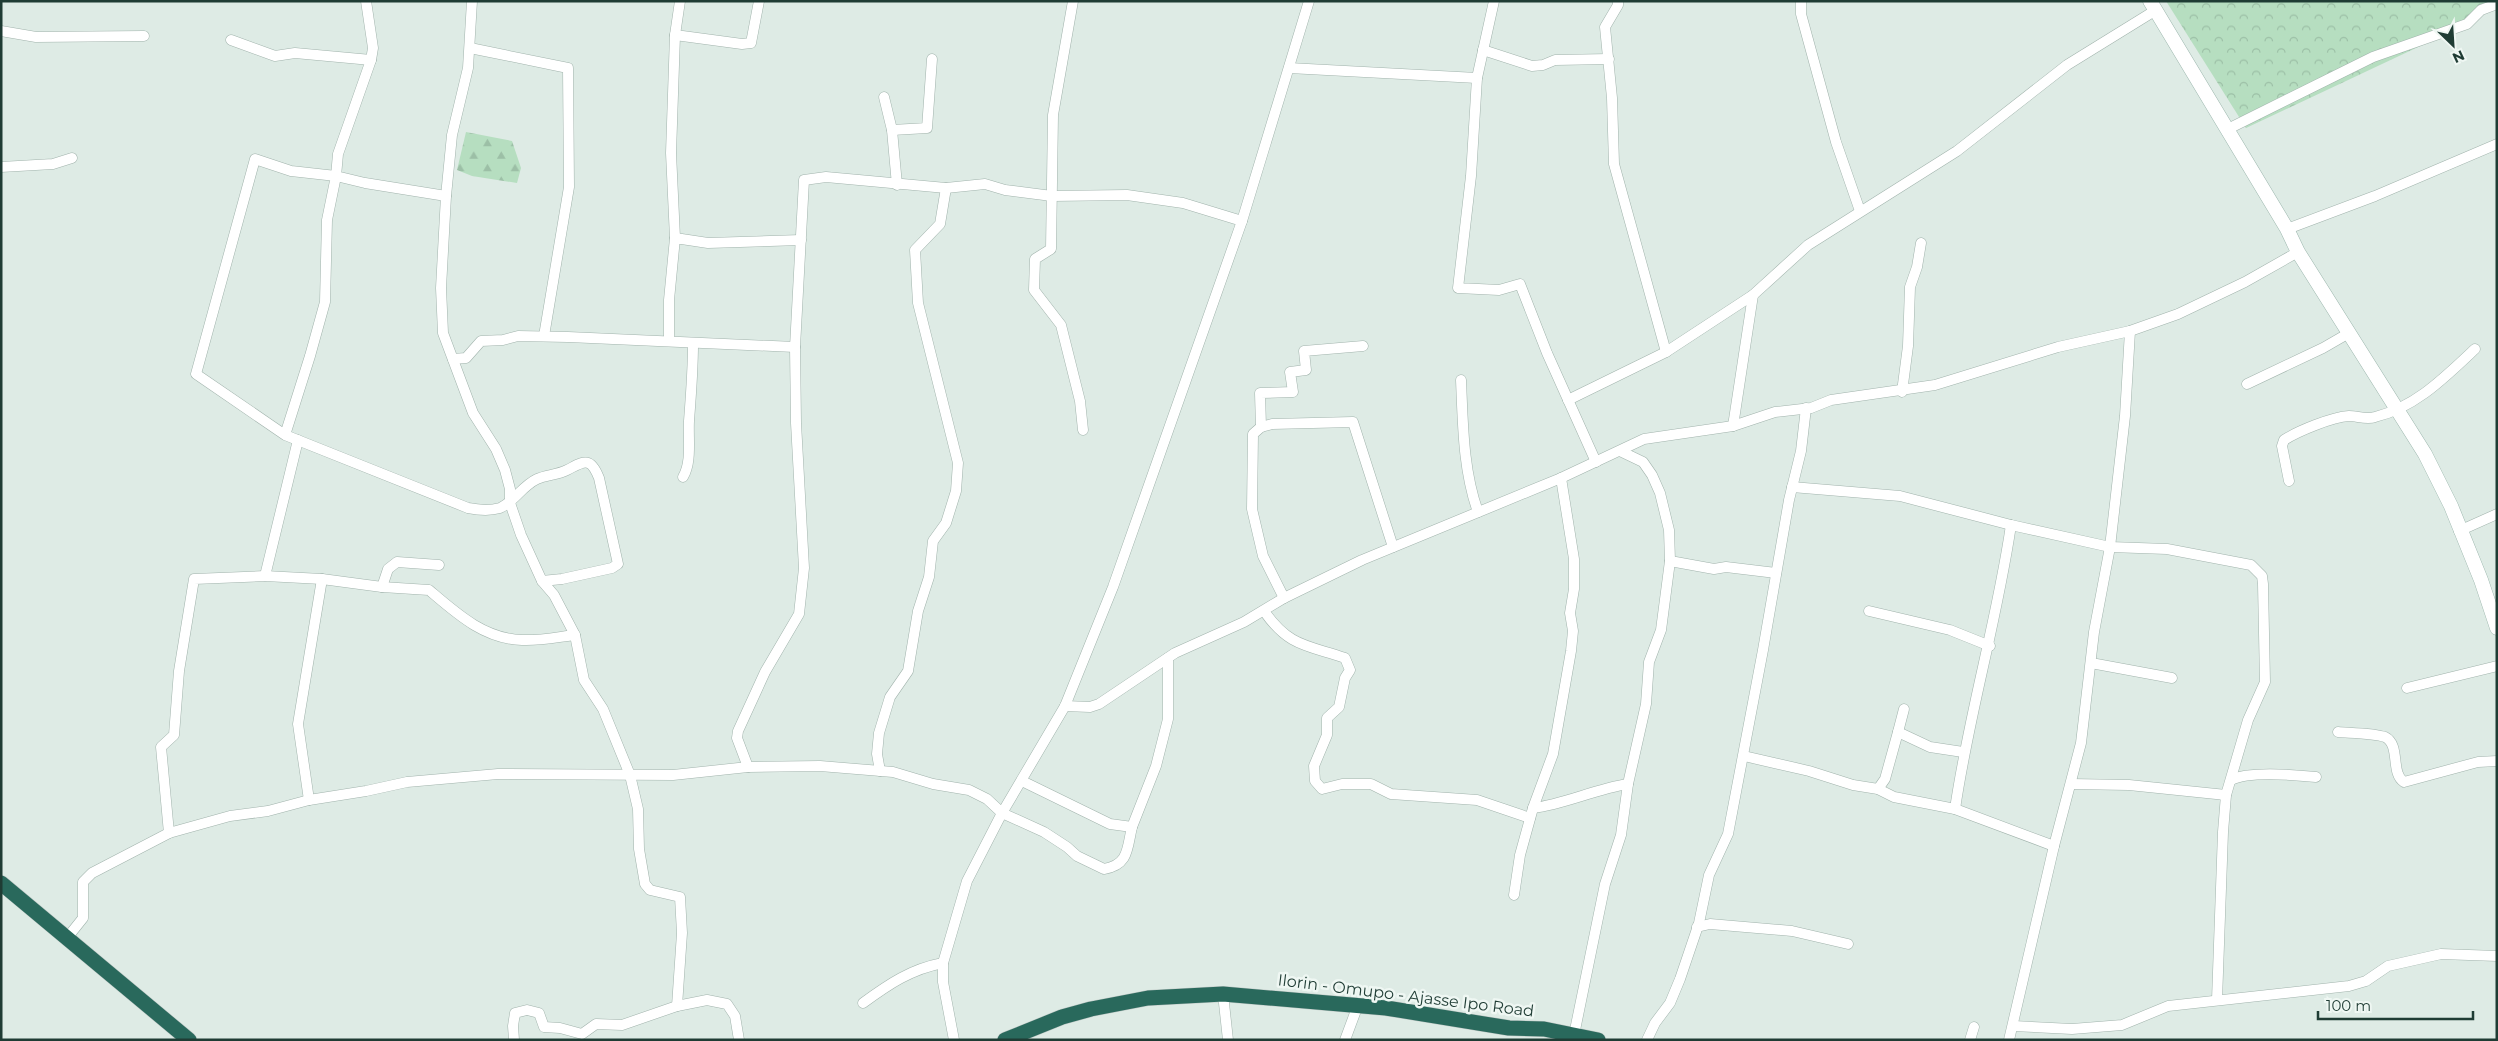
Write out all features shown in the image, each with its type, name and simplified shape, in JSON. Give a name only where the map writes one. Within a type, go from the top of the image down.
[{"type":"highway","points":[[1,883],[189,1040]]},
{"type":"highway","name":"Ilorin - Omupo - Ajasse Ipo Road","points":[[1005,1040],[1040,1025],[1091,1009],[1148,998],[1223,994],[1358,1005],[1508,1028],[1544,1029],[1598,1040]]},
{"type":"main road","points":[[2153,6],[2287,229],[2298,252],[2425,454],[2451,506],[2459,531],[2481,580],[2497,628]]},
{"type":"street","points":[[285,435],[325,302],[327,220],[336,176],[338,154],[372,60],[373,48],[366,1]]},
{"type":"street","points":[[472,1],[468,68],[452,135],[446,196],[441,305],[444,333],[473,413],[496,449],[505,470],[510,489],[510,503],[520,535],[542,581],[554,595],[575,635],[584,680],[603,709],[630,775],[638,810],[642,878],[650,890],[680,897],[682,933],[677,1006]]},
{"type":"street","points":[[669,340],[669,300],[675,238],[671,153],[675,35],[680,1]]},
{"type":"street","points":[[675,35],[751,43],[759,1]]},
{"type":"street","points":[[1073,1],[1053,114],[1051,249],[1035,259],[1034,290],[1061,325],[1080,401],[1083,430]]},
{"type":"street","points":[[954,1040],[943,982],[943,963],[967,881],[1002,813],[1065,706],[1113,587],[1242,221],[1309,1]]},
{"type":"street","points":[[1494,1],[1477,78],[1471,176],[1458,288],[1499,290],[1520,284],[1596,462]]},
{"type":"street","points":[[1618,1],[1618,5],[1605,27],[1609,59],[1614,164],[1666,352]]},
{"type":"street","points":[[1800,1],[1801,14],[1836,142],[1860,211]]},
{"type":"street","points":[[2227,132],[2243,121],[2347,68],[2467,24],[2481,10],[2497,4]]},
{"type":"street","points":[[1568,400],[1666,352],[1753,295],[1808,245],[1860,211],[1894,192],[1957,150],[2066,65],[2153,6]]},
{"type":"street","points":[[1,31],[36,37],[144,36]]},
{"type":"street","points":[[231,40],[275,56],[295,53],[372,60]]},
{"type":"street","points":[[470,48],[568,68],[569,187],[544,336]]},
{"type":"street","points":[[1483,50],[1532,66],[1543,65],[1555,60],[1609,59]]},
{"type":"street","points":[[892,130],[927,128],[932,59]]},
{"type":"street","points":[[1289,68],[1477,78]]},
{"type":"street","points":[[884,97],[892,130],[897,185]]},
{"type":"street","points":[[2287,229],[2375,196],[2497,144]]},
{"type":"street","points":[[1,167],[53,164],[72,158]]},
{"type":"street","points":[[446,196],[365,183],[336,176],[291,171],[255,159],[196,374],[285,435],[468,508],[498,509],[510,503],[536,480],[566,471],[579,462],[588,462],[595,468],[618,564],[612,568],[562,579],[542,581]]},
{"type":"street","points":[[748,767],[737,738],[738,731],[765,672],[799,614],[803,578],[795,348],[804,180],[826,177],[946,188],[985,184],[1005,190],[1052,196],[1127,195],[1183,203],[1242,221]]},
{"type":"street","points":[[880,771],[878,754],[879,733],[890,697],[908,671],[917,619],[929,577],[934,541],[946,523],[956,491],[958,463],[918,302],[915,250],[940,224],[946,188]]},
{"type":"street","points":[[675,238],[708,243],[801,240]]},
{"type":"street","points":[[1902,392],[1908,346],[1910,287],[1917,267],[1920,242]]},
{"type":"street","points":[[1065,706],[1090,707],[1099,704],[1168,658],[1264,611],[1284,598],[1393,547],[1414,540],[1561,478],[1644,439],[1733,426],[1774,412],[1806,408],[1832,400],[1902,392],[1935,385],[2058,347],[2130,331],[2178,314],[2244,282],[2298,252]]},
{"type":"street","points":[[1733,426],[1743,345],[1753,295]]},
{"type":"street","points":[[2008,1040],[2013,1026],[2054,846],[2083,734],[2094,632],[2110,547],[2125,416],[2130,331]]},
{"type":"street","points":[[2247,384],[2323,348],[2349,333]]},
{"type":"street","points":[[453,359],[466,358],[481,341],[503,340],[518,336],[642,342],[669,340],[693,344],[795,348]]},
{"type":"street","points":[[682,477],[688,464],[693,344]]},
{"type":"street","points":[[1261,427],[1260,393],[1292,392],[1290,372],[1306,370],[1304,351],[1364,346]]},
{"type":"street","points":[[2289,481],[2282,446],[2284,440],[2291,435],[2337,418],[2349,416],[2373,418],[2397,410],[2426,393],[2475,349]]},
{"type":"street","points":[[1461,380],[1464,449],[1471,492],[1478,512]]},
{"type":"street","points":[[1647,1040],[1655,1022],[1670,1002],[1697,927],[1709,875],[1728,834],[1744,756],[1792,487],[1801,451],[1806,408]]},
{"type":"street","points":[[1284,598],[1263,556],[1252,509],[1253,434],[1261,427],[1272,424],[1353,422],[1393,547]]},
{"type":"street","points":[[264,576],[298,440]]},
{"type":"street","points":[[1574,1035],[1605,884],[1621,835],[1628,784],[1646,704],[1649,662],[1661,630],[1670,561],[1669,530],[1656,484],[1643,462],[1620,451]]},
{"type":"street","points":[[1514,895],[1520,855],[1531,813],[1552,754],[1573,631],[1570,612],[1574,590],[1574,559],[1561,478]]},
{"type":"street","points":[[1792,487],[1900,496],[2011,525],[2110,547],[2167,549],[2251,565],[2262,576],[2265,682],[2248,720],[2226,796],[2217,1000]]},
{"type":"street","points":[[2459,531],[2497,514]]},
{"type":"street","points":[[1955,809],[1963,752],[1990,646],[2011,525]]},
{"type":"street","points":[[1670,561],[1714,569],[1726,567],[1776,573]]},
{"type":"street","points":[[382,587],[388,569],[396,562],[439,565]]},
{"type":"street","points":[[169,833],[161,747],[174,736],[179,671],[194,580],[264,576],[322,579],[382,587],[429,590],[470,624],[501,637],[522,640],[575,635]]},
{"type":"street","points":[[309,800],[298,724],[322,579]]},
{"type":"street","points":[[1264,611],[1277,629],[1287,637],[1315,650],[1345,658],[1350,670],[1345,678],[1339,707],[1328,718],[1327,735],[1314,766],[1315,781],[1322,789],[1342,784],[1371,784],[1391,794],[1477,800],[1531,813],[1602,788],[1628,784]]},
{"type":"street","points":[[1869,611],[1950,630],[1990,646]]},
{"type":"street","points":[[67,938],[83,918],[83,882],[92,874],[169,833],[230,816],[268,811],[309,800],[407,782],[458,776],[551,773],[673,775],[748,767],[820,766],[893,772],[933,784],[969,790],[987,799],[1002,813],[1044,832],[1068,847],[1077,856],[1104,869],[1121,864],[1125,858],[1132,827],[1156,766],[1168,720],[1168,658]]},
{"type":"street","points":[[2091,663],[2172,678]]},
{"type":"street","points":[[2407,688],[2497,666]]},
{"type":"street","points":[[1878,789],[1885,779],[1904,709]]},
{"type":"street","points":[[1898,732],[1930,747],[1963,752]]},
{"type":"street","points":[[2338,732],[2385,738],[2392,744],[2398,775],[2404,782],[2478,762],[2497,761]]},
{"type":"street","points":[[1744,756],[1809,771],[1853,785],[1878,789],[1894,797],[1955,809],[2054,846]]},
{"type":"street","points":[[2231,780],[2240,776],[2280,774],[2316,777]]},
{"type":"street","points":[[1022,781],[1110,824],[1132,827]]},
{"type":"street","points":[[2071,784],[2129,785],[2226,796]]},
{"type":"street","points":[[1697,927],[1710,924],[1792,931],[1848,944]]},
{"type":"street","points":[[2013,1026],[2072,1029],[2122,1026],[2168,1006],[2305,993],[2349,986],[2366,981],[2388,966],[2441,954],[2497,956]]},
{"type":"street","points":[[864,1004],[905,975],[922,967],[943,963]]},
{"type":"street","points":[[1223,994],[1228,1040]]},
{"type":"street","points":[[514,1040],[513,1026],[515,1014],[527,1010],[539,1013],[544,1027],[560,1028],[582,1034],[596,1024],[622,1025],[677,1006],[707,1000],[727,1004],[735,1016],[739,1040]]},
{"type":"street","points":[[1345,1040],[1358,1005]]},
{"type":"street","points":[[1970,1040],[1974,1027]]},
{"type":"green space","points":[[2166,1],[2497,1],[2467,24],[2246,128]]},
{"type":"green space","points":[[466,132],[512,141],[521,168],[517,183],[472,176],[457,170]]}]
